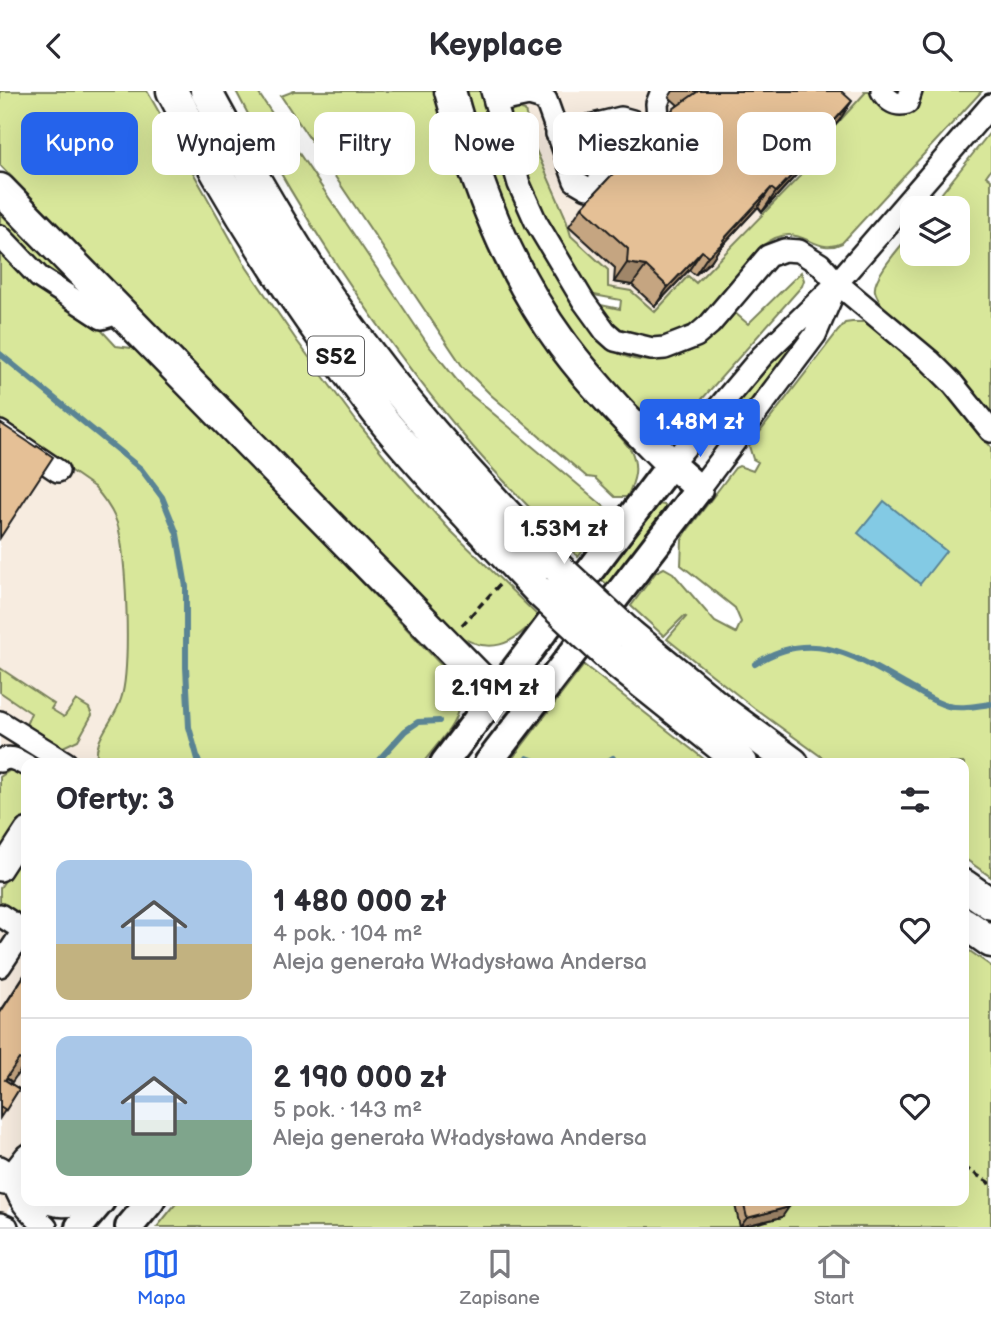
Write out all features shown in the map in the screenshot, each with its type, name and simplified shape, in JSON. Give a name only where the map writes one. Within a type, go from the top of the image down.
[{"type":"highway","name":"S52","points":[[172,91],[206,158],[248,229],[293,298],[390,429],[540,592],[610,657],[736,758]]},
{"type":"highway","name":"S52","points":[[206,91],[280,223],[364,347],[482,490],[557,567],[628,633],[725,713],[786,758]]},
{"type":"highway","points":[[450,91],[490,213],[522,282],[562,344],[587,376],[618,412],[671,464]]},
{"type":"highway","points":[[0,189],[496,695]]},
{"type":"highway","points":[[969,889],[991,904]]},
{"type":"highway","points":[[969,927],[991,942]]},
{"type":"main road","points":[[448,758],[671,464],[699,489],[492,758]]},
{"type":"main road","points":[[496,695],[523,717]]},
{"type":"main road","points":[[79,1227],[97,1206]]},
{"type":"main road","points":[[130,1227],[147,1206]]},
{"type":"street","points":[[658,112],[657,104],[662,91]]},
{"type":"street","points":[[882,91],[892,102],[900,105],[907,103],[911,91]]},
{"type":"street","points":[[553,115],[548,95],[493,97],[519,184],[536,222],[584,302],[605,331],[615,339],[640,348],[652,349],[673,346],[696,336],[710,324],[763,261],[784,250],[806,254],[930,361],[953,384],[991,432]]},
{"type":"street","points":[[671,464],[762,356],[837,283],[991,105]]},
{"type":"street","points":[[573,175],[575,181],[587,188],[594,187],[605,175]]},
{"type":"street","points":[[0,236],[38,277],[103,318],[109,316]]},
{"type":"street","points":[[699,489],[815,335],[837,283]]},
{"type":"street","points":[[0,432],[58,471]]},
{"type":"street","points":[[0,722],[58,758]]},
{"type":"street","points":[[0,761],[13,758],[21,762]]},
{"type":"street","points":[[0,870],[21,838]]},
{"type":"street","points":[[0,915],[21,928]]},
{"type":"street","points":[[0,966],[21,937]]},
{"type":"street","points":[[21,1161],[4,1177],[21,1203]]},
{"type":"street","points":[[24,1206],[46,1227]]},
{"type":"street","points":[[0,1224],[7,1227]]},
{"type":"path","points":[[471,615],[501,583]]},
{"type":"path","points":[[969,1170],[988,1182],[991,1187]]},
{"type":"shaded area","points":[[510,91],[865,91],[872,97],[836,136],[836,112],[737,112],[737,175],[799,175],[715,265],[696,283],[688,277],[655,313],[631,291],[607,287],[565,238],[539,169],[539,112],[518,112]]},
{"type":"shaded area","points":[[0,373],[121,487],[144,758],[21,758],[21,1187],[0,1224]]},
{"type":"green space","points":[[0,91],[147,91],[159,112],[152,112],[152,175],[194,175],[247,268],[357,422],[449,529],[538,616],[520,634],[500,644],[479,645],[455,633],[0,165]]},
{"type":"green space","points":[[236,91],[257,91],[271,112],[247,112]]},
{"type":"green space","points":[[294,91],[435,91],[441,112],[429,112],[429,175],[460,175],[491,256],[515,301],[545,346],[631,450],[635,474],[627,497],[615,497],[595,478],[587,477],[491,395],[463,367],[334,175],[415,175],[415,112],[314,112],[314,145],[300,124],[300,112],[292,112],[281,96]]},
{"type":"green space","points":[[464,91],[482,91],[488,112],[471,112]]},
{"type":"green space","points":[[864,91],[875,91],[886,105],[917,91],[982,91],[842,243],[823,246],[796,236],[775,238],[762,246],[703,318],[688,328],[659,338],[645,338],[620,328],[596,304],[620,309],[621,300],[589,294],[563,254],[526,175],[539,175],[539,157],[571,236],[608,270],[608,287],[631,291],[655,312],[688,276],[696,283],[801,175],[836,175],[836,125]]},
{"type":"green space","points":[[514,108],[525,112],[512,112]]},
{"type":"green space","points":[[991,131],[991,169],[986,176],[991,180],[991,418],[883,307],[875,291],[883,269],[900,247],[900,266],[970,266],[970,196],[940,196]]},
{"type":"green space","points":[[300,155],[429,346],[464,389],[607,509],[609,518],[578,557],[481,456],[403,359],[342,273],[282,175],[300,175]]},
{"type":"green space","points":[[492,175],[509,175],[547,260],[585,322],[600,340],[630,358],[668,359],[692,350],[713,337],[735,313],[748,324],[801,272],[804,280],[802,286],[696,406],[679,413],[650,413],[627,399],[572,331],[532,267]]},
{"type":"green space","points":[[0,208],[89,300],[46,276],[0,230]]},
{"type":"green space","points":[[0,244],[91,319],[116,346],[139,349],[446,670],[458,697],[458,709],[449,730],[427,758],[97,758],[98,745],[121,699],[126,663],[127,611],[117,523],[94,487],[0,422]]},
{"type":"green space","points":[[818,313],[723,436],[716,437],[716,430],[759,374]]},
{"type":"green space","points":[[866,322],[886,335],[941,385],[991,447],[991,877],[969,862],[969,758],[823,758],[754,708],[667,639],[686,617],[664,636],[631,606],[656,572],[664,568],[673,573],[715,622],[736,633],[741,622],[735,608],[681,565],[682,540],[735,468],[739,466],[753,471],[758,462],[753,459],[749,446],[845,323]]},
{"type":"green space","points":[[658,504],[665,505],[665,511],[608,585],[602,580]]},
{"type":"green space","points":[[584,665],[703,758],[513,758]]},
{"type":"green space","points":[[0,668],[54,704],[51,709],[64,717],[76,700],[89,708],[92,715],[78,740],[61,748],[30,731],[26,725],[31,713],[0,692]]},
{"type":"green space","points":[[9,771],[21,771],[21,824],[0,855],[0,777]]},
{"type":"green space","points":[[21,856],[21,918],[0,903],[0,888]]},
{"type":"green space","points":[[969,951],[991,966],[991,1227],[157,1227],[174,1206],[969,1206]]},
{"type":"water","points":[[884,501],[946,551],[920,584],[858,533]]},
{"type":"building","points":[[841,91],[852,101],[836,119],[836,112],[737,112],[737,175],[792,175],[776,192],[771,188],[724,242],[708,256],[702,251],[668,287],[646,266],[627,263],[628,249],[582,207],[612,175],[723,175],[723,112],[670,112],[697,92]]},
{"type":"building","points":[[0,423],[53,457],[0,538]]},
{"type":"building","points":[[21,981],[21,1060],[19,1059],[5,1080],[19,1089],[6,1110],[0,1106],[0,1013]]},
{"type":"building","points":[[744,1206],[789,1207],[747,1218]]},
{"type":"waterway","points":[[0,354],[141,469],[162,497],[177,534],[186,587],[189,727],[198,758]]},
{"type":"waterway","points":[[755,664],[776,653],[796,647],[835,650],[872,666],[943,705],[964,707],[991,704]]},
{"type":"waterway","points":[[381,758],[405,731],[418,722],[439,721]]}]
